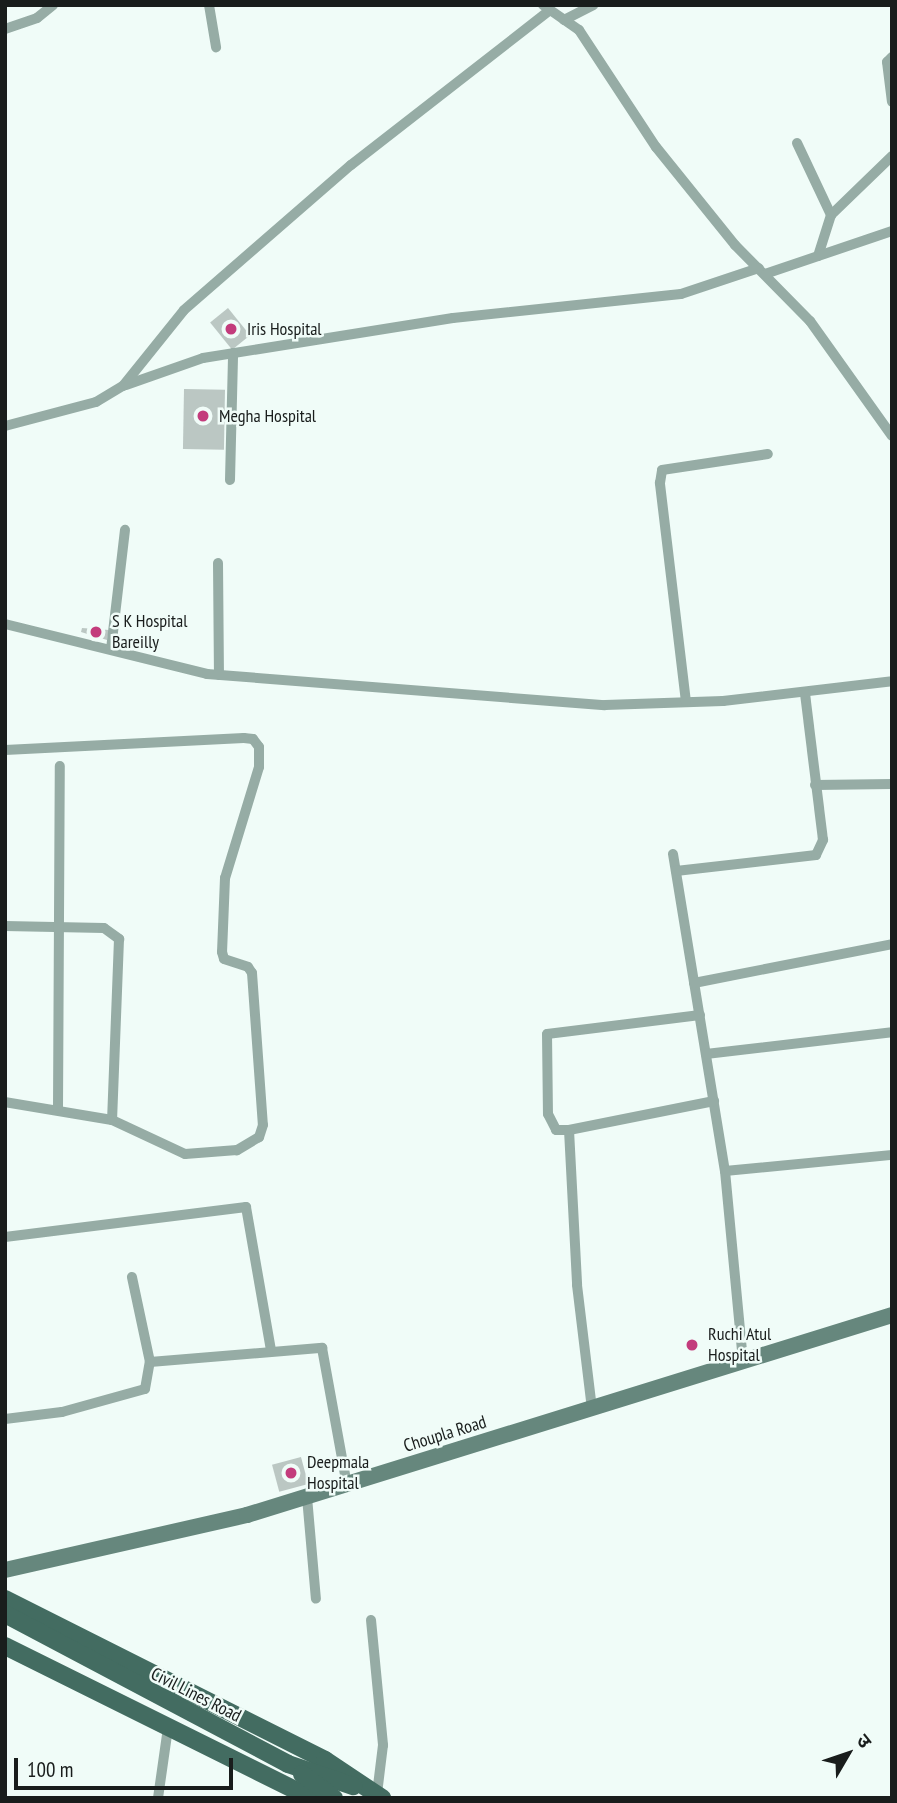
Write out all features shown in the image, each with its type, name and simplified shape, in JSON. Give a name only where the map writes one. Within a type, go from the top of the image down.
[{"type":"main road","name":"Choupla Road","points":[[5,1570],[247,1516],[892,1315]]},
{"type":"main road","name":"Civil Lines Road","points":[[5,1599],[325,1760],[380,1796]]},
{"type":"main road","points":[[5,1614],[288,1764],[334,1798]]},
{"type":"main road","points":[[5,1646],[311,1798]]},
{"type":"main road","points":[[288,1764],[380,1796]]},
{"type":"street","points":[[5,29],[37,18],[53,5]]},
{"type":"street","points":[[209,5],[216,47]]},
{"type":"street","points":[[564,20],[593,5]]},
{"type":"street","points":[[123,386],[195,300],[351,165],[546,8],[579,30],[656,148],[762,271],[810,321],[892,436]]},
{"type":"street","points":[[892,57],[887,62],[892,102]]},
{"type":"street","points":[[797,143],[831,215]]},
{"type":"street","points":[[818,256],[831,215],[892,156]]},
{"type":"street","points":[[5,426],[96,401],[123,386],[203,358],[453,318],[681,294],[818,256],[892,232]]},
{"type":"street","points":[[230,480],[233,353]]},
{"type":"street","points":[[685,702],[660,484],[662,470],[768,454]]},
{"type":"street","points":[[111,649],[125,530]]},
{"type":"street","points":[[218,563],[219,675]]},
{"type":"street","points":[[5,624],[219,675],[605,705],[804,693],[892,681]]},
{"type":"street","points":[[676,871],[816,855],[823,840],[804,693]]},
{"type":"street","points":[[5,751],[244,737],[253,739],[259,747],[259,767],[225,877],[222,952],[224,959],[248,967],[252,973],[263,1117],[259,1138],[224,1153],[185,1154],[113,1120],[58,1108],[5,1102]]},
{"type":"street","points":[[58,1108],[60,766]]},
{"type":"street","points":[[815,785],[892,784]]},
{"type":"street","points":[[673,854],[725,1171],[743,1362]]},
{"type":"street","points":[[5,926],[104,928],[119,939],[113,1120]]},
{"type":"street","points":[[694,984],[892,944]]},
{"type":"street","points":[[700,1015],[547,1034],[548,1114],[556,1130],[569,1130],[714,1101]]},
{"type":"street","points":[[706,1054],[892,1032]]},
{"type":"street","points":[[569,1130],[576,1284],[592,1409]]},
{"type":"street","points":[[725,1171],[892,1155]]},
{"type":"street","points":[[5,1237],[246,1207],[271,1350]]},
{"type":"street","points":[[5,1419],[62,1412],[145,1389],[150,1362],[132,1277]]},
{"type":"street","points":[[150,1362],[202,1362],[271,1350],[322,1348],[347,1485]]},
{"type":"street","points":[[307,1497],[316,1599]]},
{"type":"street","points":[[371,1620],[383,1745],[380,1796]]},
{"type":"street","points":[[158,1798],[168,1728]]},
{"type":"building","points":[[228,308],[250,335],[232,350],[210,322]]},
{"type":"building","points":[[184,389],[225,390],[224,450],[183,449]]},
{"type":"building","points":[[82,628],[109,630],[107,640],[81,632]]},
{"type":"building","points":[[301,1457],[308,1484],[279,1492],[272,1465]]},
{"type":"place","name":"Iris Hospital","points":[[231,329]]},
{"type":"place","name":"Megha Hospital","points":[[203,416]]},
{"type":"place","name":"S K Hospital Bareilly","points":[[96,632]]},
{"type":"place","name":"Ruchi Atul Hospital","points":[[692,1345]]},
{"type":"place","name":"Deepmala Hospital","points":[[291,1473]]}]
